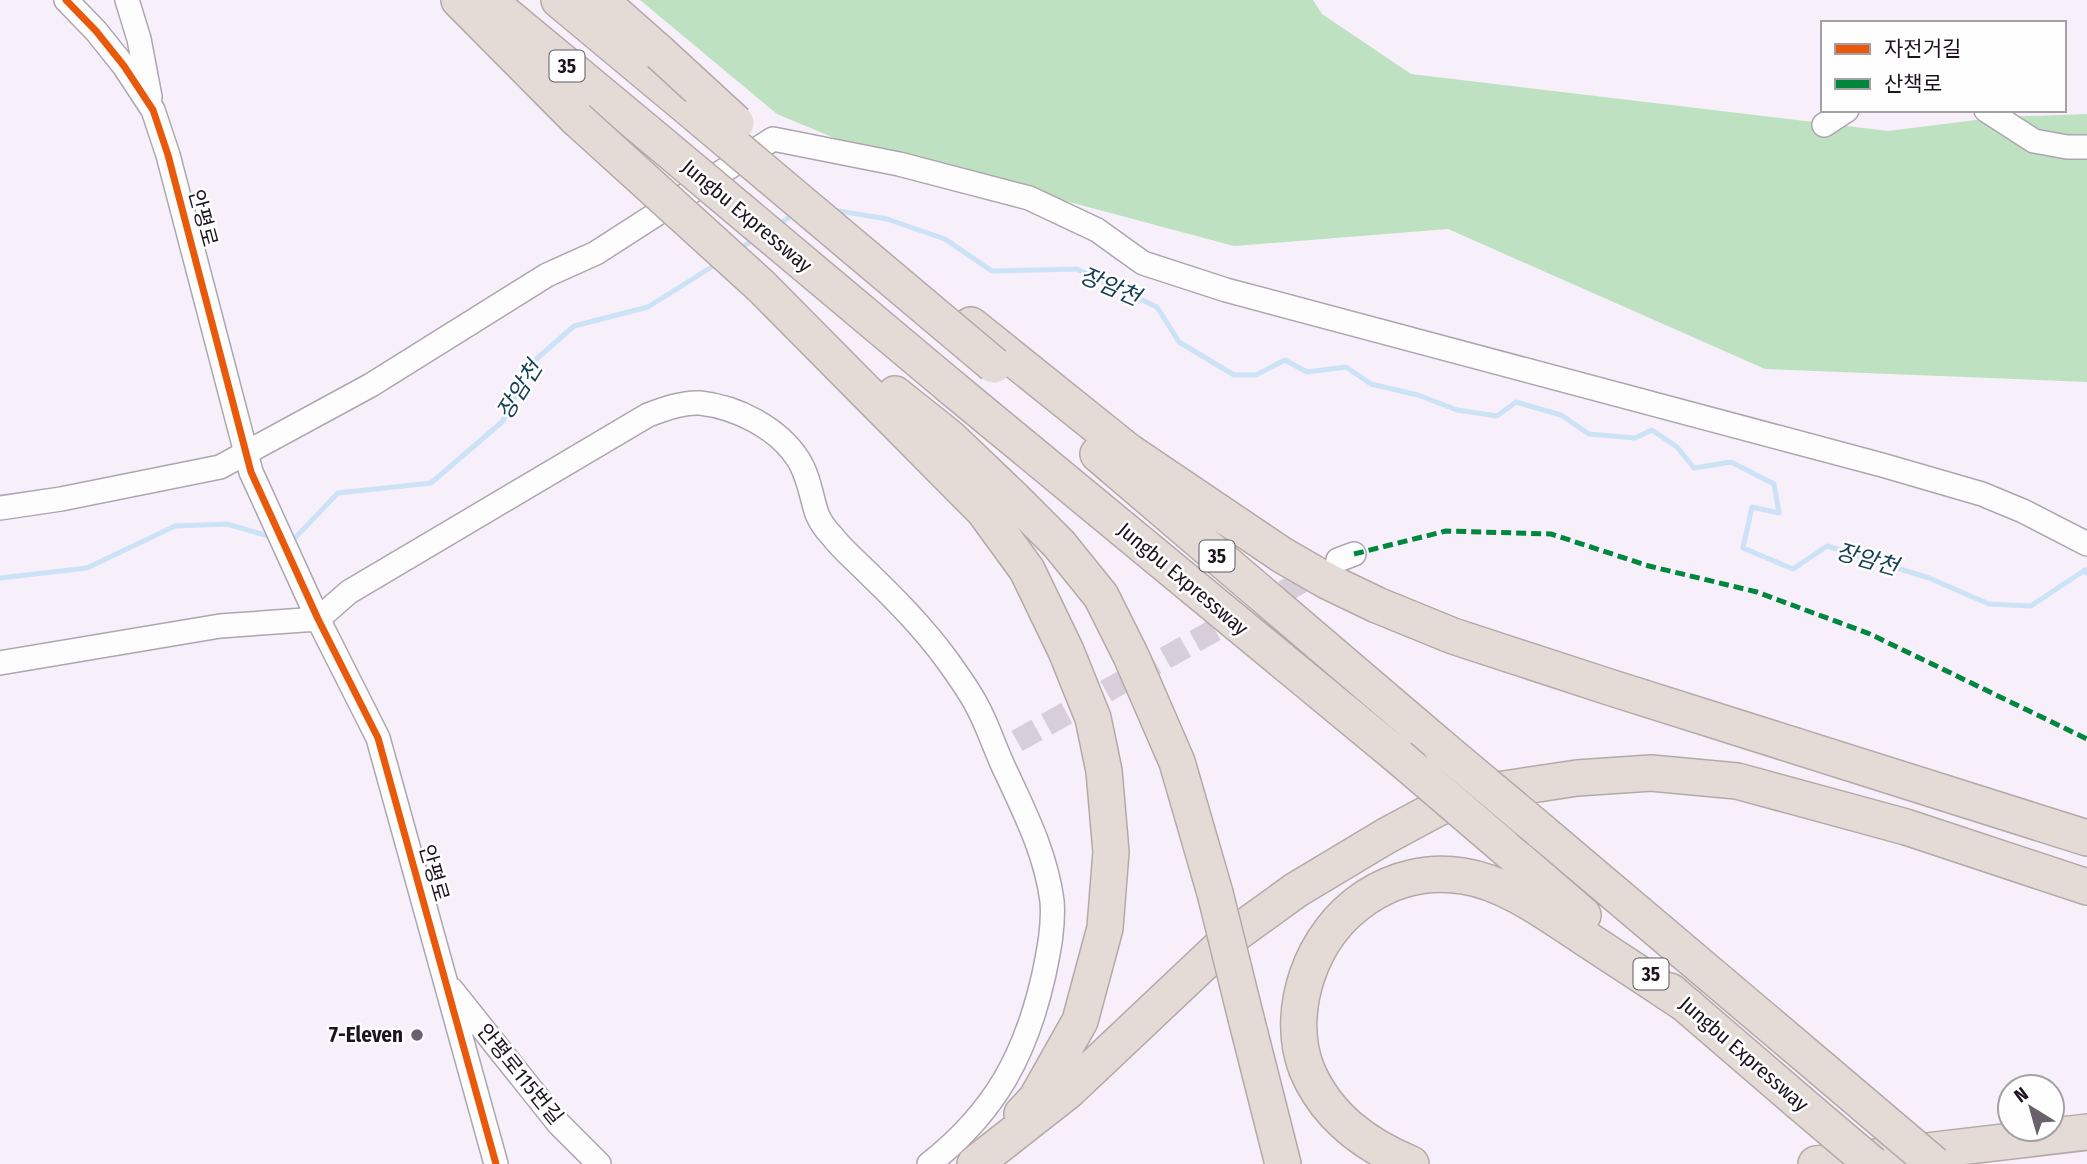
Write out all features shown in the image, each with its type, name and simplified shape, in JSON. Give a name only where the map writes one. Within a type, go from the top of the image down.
[{"type":"highway","points":[[459,0],[577,119],[761,286],[984,511],[1027,570],[1066,651],[1093,718],[1104,771],[1111,852],[1105,928],[1080,1021],[1036,1099],[974,1164]]},
{"type":"highway","name":"Jungbu Expressway","points":[[488,0],[1399,757],[1872,1164]]},
{"type":"highway","name":"Jungbu Expressway","points":[[559,0],[994,365],[1934,1164]]},
{"type":"highway","points":[[600,0],[852,230],[1128,451],[1282,555],[1327,581],[1453,636],[2087,838]]},
{"type":"highway","points":[[761,286],[948,437],[1059,544],[1101,596],[1131,656],[1177,762],[1215,894],[1283,1163]]},
{"type":"highway","points":[[974,1164],[1068,1091],[1231,937],[1296,890],[1386,836],[1438,808],[1478,793],[1577,778],[1651,773],[1737,781],[1906,827],[2087,887]]},
{"type":"highway","points":[[1411,1164],[1384,1151],[1345,1125],[1330,1109],[1306,1068],[1300,1044],[1301,994],[1311,965],[1325,938],[1342,916],[1379,888],[1403,878],[1442,875],[1463,876],[1495,885],[1535,905],[1688,1006]]},
{"type":"highway","points":[[1816,1164],[2087,1132]]},
{"type":"street","name":"안평로","points":[[66,0],[124,66],[153,110],[168,155],[248,463],[314,610],[378,738],[496,1164]]},
{"type":"street","points":[[127,0],[139,39],[153,110]]},
{"type":"street","points":[[1824,125],[1844,112]]},
{"type":"street","points":[[1989,112],[2034,141],[2067,147],[2087,147]]},
{"type":"street","points":[[0,508],[248,463],[547,275],[596,254],[773,139],[899,164],[1029,198],[1097,230],[1143,264],[1226,290],[1982,494],[2023,511],[2087,544]]},
{"type":"street","points":[[0,663],[314,610],[649,415],[669,407],[698,403],[751,419],[779,437],[799,460],[818,516],[832,536],[906,611],[946,658],[1007,745],[1045,863],[1052,902],[1050,943],[1040,991],[1025,1039],[1006,1080],[979,1119],[950,1148],[929,1164]]},
{"type":"street","name":"안평로115번길","points":[[445,981],[558,1123],[599,1164]]},
{"type":"green space","points":[[640,0],[1313,0],[1322,14],[1411,74],[1888,131],[2000,117],[2087,114],[2087,382],[1765,369],[1448,229],[1234,246],[844,142],[777,114]]},
{"type":"waterway","name":"장암천","points":[[833,210],[887,219],[945,239],[992,271],[1077,269],[1157,307],[1179,342],[1234,375],[1256,375],[1285,360],[1307,372],[1346,367],[1371,384],[1418,395],[1457,410],[1497,416],[1516,402],[1561,415],[1589,434],[1635,438],[1652,430],[1677,447],[1694,468],[1731,462],[1774,484],[1779,513],[1752,507],[1743,548],[1793,569],[1827,546],[1929,578],[1989,604],[2031,606],[2085,570],[2087,573]]},
{"type":"waterway","name":"장암천","points":[[776,226],[794,214]]},
{"type":"waterway","name":"장암천","points":[[738,250],[756,238]]},
{"type":"waterway","name":"장암천","points":[[291,542],[338,493],[431,483],[502,422],[533,362],[574,326],[648,307],[718,263]]},
{"type":"waterway","name":"장암천","points":[[0,578],[87,568],[175,526],[227,524],[272,537]]},
{"type":"tunnel","points":[[1017,741],[1324,569]]},
{"type":"marked path","points":[[1354,554],[1446,531],[1551,534],[1649,566],[1757,592],[1870,634],[2087,739]]},
{"type":"cycle path","points":[[66,0],[124,66],[153,110],[168,155],[251,472],[318,619],[378,738],[496,1164]]},
{"type":"place","name":"7-Eleven","points":[[417,1035]]}]
